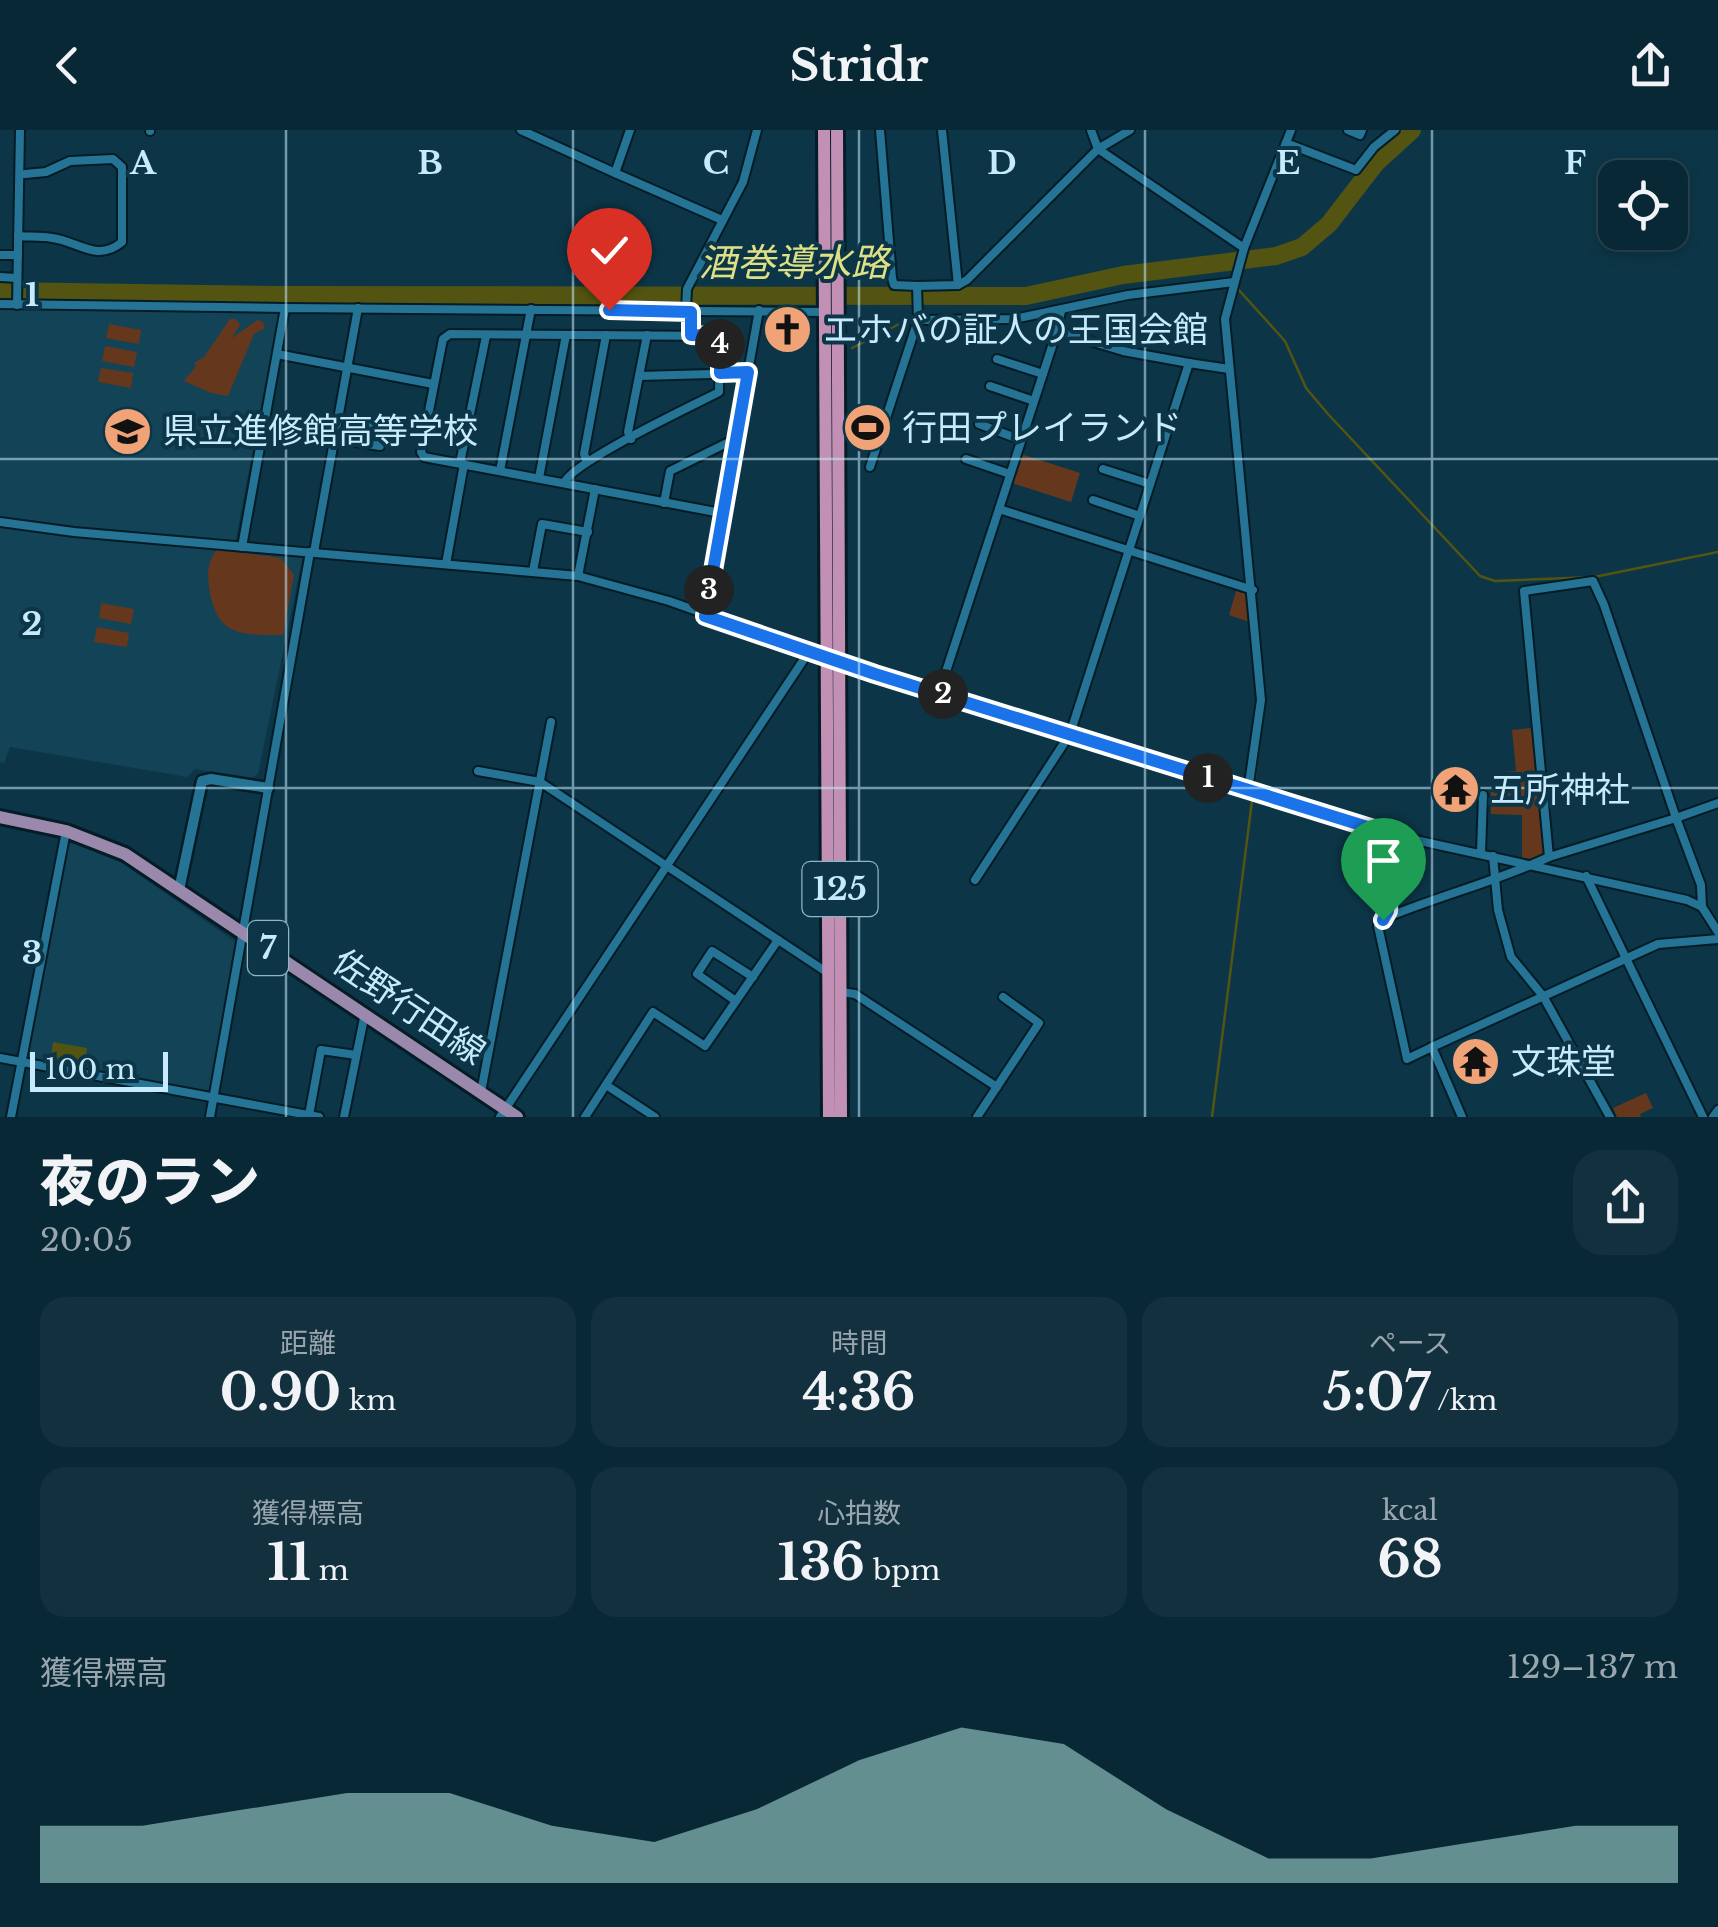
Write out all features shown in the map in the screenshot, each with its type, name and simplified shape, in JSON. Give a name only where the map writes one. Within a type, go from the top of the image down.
[{"type":"highway","name":"125","points":[[824,130],[831,286]]},
{"type":"highway","name":"125","points":[[828,1117],[825,656],[829,310],[838,130]]},
{"type":"highway","name":"125","points":[[829,310],[840,662],[841,1117]]},
{"type":"main road","name":"佐野行田線","points":[[0,817],[66,831],[125,854],[365,1012],[481,1092],[502,1113],[518,1117]]},
{"type":"street","points":[[17,301],[20,130]]},
{"type":"street","points":[[521,130],[722,220]]},
{"type":"street","points":[[615,172],[630,130]]},
{"type":"street","points":[[691,335],[687,289],[745,176],[757,130]]},
{"type":"street","points":[[880,130],[892,278],[894,285],[917,288],[958,285],[1098,149],[1130,130]]},
{"type":"street","points":[[942,130],[958,285]]},
{"type":"street","points":[[1091,130],[1098,149],[1243,251]]},
{"type":"street","points":[[1248,791],[1262,700],[1225,318],[1243,251],[1291,130]]},
{"type":"street","points":[[1348,130],[1360,135],[1362,130]]},
{"type":"street","points":[[1286,142],[1356,170],[1374,147],[1395,130]]},
{"type":"street","points":[[18,236],[52,238],[91,251],[112,250],[122,242],[122,167],[113,159],[70,161],[46,172],[25,174]]},
{"type":"street","points":[[0,255],[18,255]]},
{"type":"street","points":[[0,277],[17,281]]},
{"type":"street","points":[[918,320],[1014,319],[1128,295],[1234,282]]},
{"type":"street","points":[[870,466],[918,320],[917,288]]},
{"type":"street","points":[[0,304],[17,301],[284,308],[829,310]]},
{"type":"street","points":[[242,546],[284,308]]},
{"type":"street","points":[[210,1117],[358,308]]},
{"type":"street","points":[[500,471],[531,309]]},
{"type":"street","points":[[705,616],[759,310]]},
{"type":"street","points":[[939,693],[1058,331],[1061,310]]},
{"type":"street","points":[[1058,331],[1123,351],[1229,370]]},
{"type":"street","points":[[564,483],[566,476],[587,462],[719,392],[720,336],[450,334],[443,339],[424,457],[721,513]]},
{"type":"street","points":[[539,478],[566,334]]},
{"type":"street","points":[[587,462],[584,454],[606,334]]},
{"type":"street","points":[[631,439],[628,432],[646,335]]},
{"type":"street","points":[[446,564],[486,336]]},
{"type":"street","points":[[278,354],[433,384]]},
{"type":"street","points":[[997,358],[1043,374]]},
{"type":"street","points":[[975,880],[1070,734],[1189,363]]},
{"type":"street","points":[[639,376],[748,372]]},
{"type":"street","points":[[990,386],[1034,402]]},
{"type":"street","points":[[335,439],[380,446],[384,425],[339,418]]},
{"type":"street","points":[[978,424],[1022,440]]},
{"type":"street","points":[[664,503],[670,471],[735,439]]},
{"type":"street","points":[[966,459],[1010,474]]},
{"type":"street","points":[[1103,469],[1150,484]]},
{"type":"street","points":[[578,576],[595,489]]},
{"type":"street","points":[[1092,500],[1140,516]]},
{"type":"street","points":[[999,509],[1253,590]]},
{"type":"street","points":[[0,522],[74,532],[578,576],[669,601],[840,662],[1259,796],[1390,834],[1586,876],[1686,900],[1702,908]]},
{"type":"street","points":[[533,571],[542,524],[588,532]]},
{"type":"street","points":[[1390,834],[1388,911],[1378,926],[1407,1059],[1658,944],[1718,936],[1702,908],[1701,884],[1593,581],[1524,591],[1549,857]]},
{"type":"street","points":[[502,1113],[810,650]]},
{"type":"street","points":[[481,1092],[551,722]]},
{"type":"street","points":[[478,772],[540,782],[828,973]]},
{"type":"street","points":[[179,890],[202,781],[268,788]]},
{"type":"street","points":[[1480,853],[1484,794]]},
{"type":"street","points":[[1383,920],[1549,857],[1718,802]]},
{"type":"street","points":[[11,1117],[66,831]]},
{"type":"street","points":[[1493,856],[1498,910],[1511,957],[1543,996],[1610,1117]]},
{"type":"street","points":[[1586,876],[1703,1117]]},
{"type":"street","points":[[585,1117],[654,1012],[706,1046],[778,940]]},
{"type":"street","points":[[736,1001],[697,974],[712,951],[753,977]]},
{"type":"street","points":[[841,992],[855,994],[997,1087]]},
{"type":"street","points":[[976,1117],[1039,1023],[1003,997]]},
{"type":"street","points":[[344,1117],[365,1012]]},
{"type":"street","points":[[1432,1047],[1462,1117]]},
{"type":"street","points":[[0,1058],[314,1116],[321,1050],[356,1055]]},
{"type":"street","points":[[606,1085],[655,1117]]},
{"type":"street","points":[[1713,1117],[1718,1110]]},
{"type":"shaded area","name":"県立進修館高等学校","points":[[0,309],[279,312],[234,549],[303,555],[258,774],[251,778],[195,769],[187,777],[10,747],[4,763],[0,762]]},
{"type":"shaded area","points":[[230,319],[236,319],[240,325],[232,338],[257,320],[265,328],[254,334],[228,396],[184,381],[196,366],[194,363],[204,357]]},
{"type":"shaded area","points":[[109,324],[141,330],[139,344],[106,338]]},
{"type":"shaded area","points":[[105,346],[137,352],[134,367],[102,361]]},
{"type":"shaded area","points":[[101,368],[133,373],[131,388],[98,382]]},
{"type":"shaded area","points":[[1021,454],[1080,473],[1071,502],[1012,483]]},
{"type":"shaded area","points":[[217,549],[281,558],[294,575],[283,635],[242,633],[224,624],[217,615],[208,571]]},
{"type":"shaded area","points":[[1237,588],[1250,592],[1250,622],[1229,615]]},
{"type":"shaded area","points":[[101,603],[134,609],[131,624],[99,618]]},
{"type":"shaded area","points":[[97,627],[129,633],[127,647],[94,642]]},
{"type":"shaded area","points":[[1532,728],[1546,855],[1531,862],[1522,858],[1522,815],[1491,814],[1491,792],[1503,791],[1504,772],[1516,771],[1512,730]]},
{"type":"shaded area","points":[[69,839],[122,863],[237,943],[210,1094],[28,1057]]},
{"type":"shaded area","points":[[53,1042],[87,1048],[85,1063],[51,1057]]},
{"type":"shaded area","points":[[1646,1093],[1653,1108],[1641,1117],[1617,1117],[1613,1108]]},
{"type":"waterway","name":"酒巻導水路","points":[[0,291],[1026,296],[1123,275],[1276,256],[1302,247],[1329,224],[1376,163],[1412,130]]},
{"type":"waterway","points":[[1172,286],[1198,283]]},
{"type":"waterway","points":[[1237,288],[1285,341],[1306,388],[1480,576],[1495,581],[1594,577],[1718,552]]},
{"type":"waterway","points":[[852,348],[911,318]]},
{"type":"waterway","points":[[1212,1117],[1265,698],[1234,373]]},
{"type":"place","name":"エホバの証人の王国会館","points":[[788,330]]},
{"type":"place","name":"行田プレイランド","points":[[867,428]]},
{"type":"place","name":"県立進修館高等学校","points":[[128,431]]},
{"type":"place","name":"五所神社","points":[[1455,790]]},
{"type":"place","name":"文珠堂","points":[[1476,1062]]},
{"type":"route","points":[[609,310],[691,312],[691,335],[720,336],[720,373],[748,372],[705,616],[875,674],[1390,834],[1388,911],[1383,920]]}]
